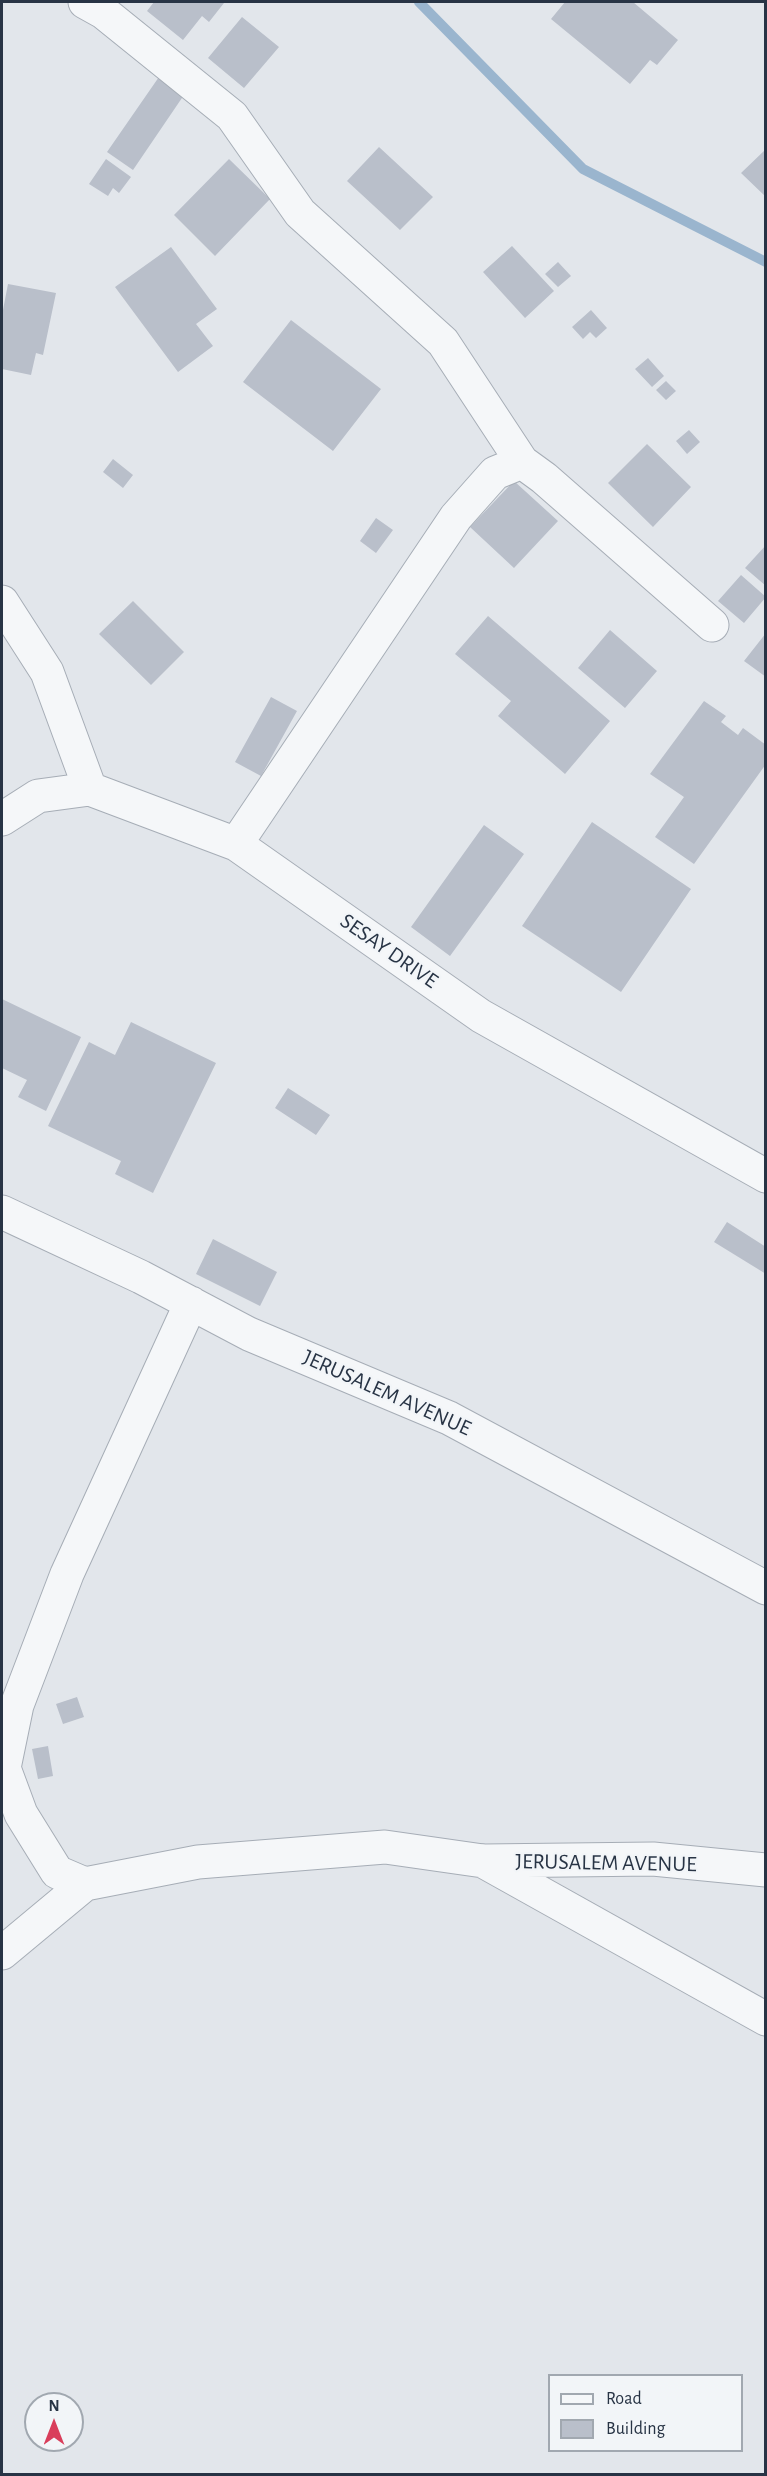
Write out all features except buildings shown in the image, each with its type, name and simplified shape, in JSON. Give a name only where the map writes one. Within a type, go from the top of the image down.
[{"type":"street","points":[[85,2],[103,12],[232,116],[300,213],[443,342],[522,462],[544,478],[712,625]]},
{"type":"street","points":[[236,844],[456,517],[495,473],[522,462]]},
{"type":"street","points":[[2,602],[47,672],[90,789]]},
{"type":"street","name":"SESAY DRIVE","points":[[2,819],[38,796],[90,789],[236,844],[481,1016],[765,1176]]},
{"type":"street","name":"JERUSALEM AVENUE","points":[[2,1212],[141,1277],[249,1334],[449,1418],[765,1588]]},
{"type":"street","points":[[86,1884],[57,1872],[21,1814],[4,1768],[17,1706],[67,1574],[191,1303]]},
{"type":"street","points":[[2,1953],[86,1884],[198,1862],[385,1847],[483,1861],[765,2019]]},
{"type":"street","name":"JERUSALEM AVENUE","points":[[483,1861],[653,1860],[765,1870]]},
{"type":"waterway","points":[[419,2],[583,169],[766,262]]}]
